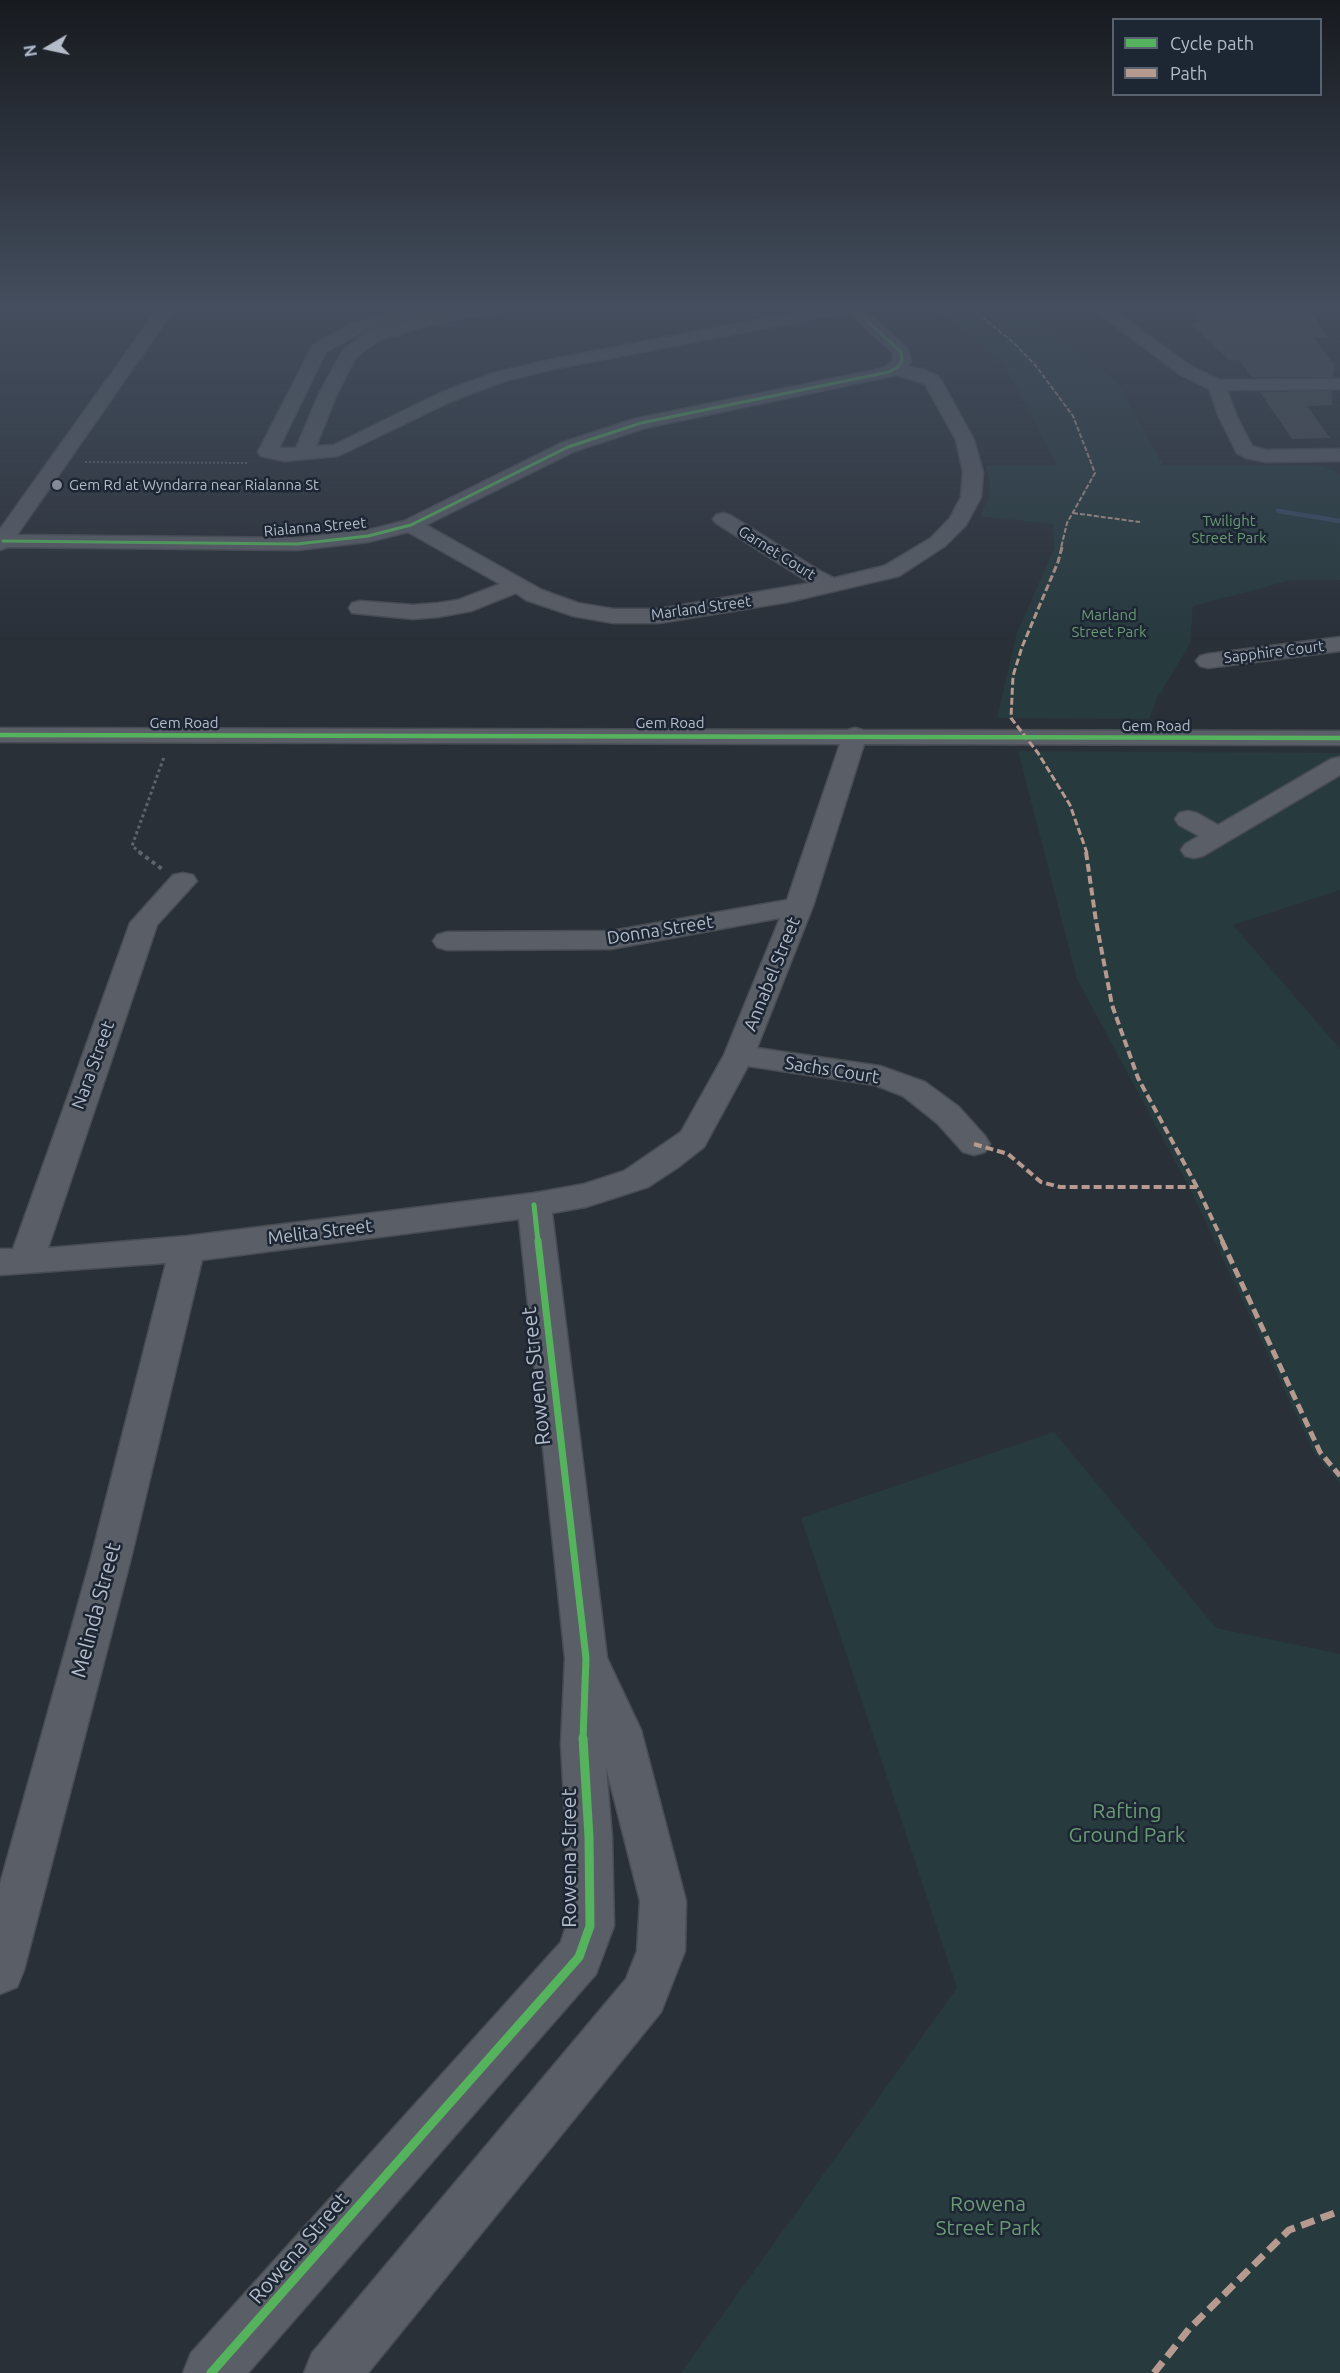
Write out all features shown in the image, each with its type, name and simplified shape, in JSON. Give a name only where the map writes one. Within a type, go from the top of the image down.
[{"type":"street","points":[[1,542],[90,419]]},
{"type":"street","points":[[284,419],[267,452],[284,455],[338,450],[402,419]]},
{"type":"street","points":[[305,454],[318,419]]},
{"type":"street","name":"Rialanna Street","points":[[1,542],[297,544],[368,536],[411,525],[568,447],[630,427],[666,419]]},
{"type":"street","name":"Marland Street","points":[[411,525],[534,594],[573,609],[613,616],[659,616],[788,595],[891,571],[938,542],[959,521],[972,497],[973,472],[965,440],[954,419]]},
{"type":"street","points":[[1229,419],[1244,449],[1266,456],[1340,455]]},
{"type":"street","name":"Marland Street","points":[[832,585],[918,540],[940,520],[952,496]]},
{"type":"street","name":"Garnet Court","points":[[723,519],[812,576],[832,585]]},
{"type":"street","points":[[360,608],[405,612],[438,610],[463,606],[518,585]]},
{"type":"street","name":"Sapphire Court","points":[[1208,661],[1340,644]]},
{"type":"street","name":"Gem Road","points":[[0,735],[855,735],[1337,744]]},
{"type":"street","name":"Annabel Street","points":[[636,1179],[666,1161],[693,1139],[739,1055],[799,906],[855,735]]},
{"type":"street","points":[[1194,850],[1340,764]]},
{"type":"street","points":[[1188,819],[1217,836]]},
{"type":"street","name":"Nara Street","points":[[13,1262],[144,923],[183,882]]},
{"type":"street","name":"Donna Street","points":[[447,941],[611,940],[799,906]]},
{"type":"street","name":"Sachs Court","points":[[739,1055],[880,1076],[914,1089],[948,1115],[974,1144]]},
{"type":"street","name":"Melita Street","points":[[13,1262],[187,1249],[534,1204],[586,1195],[636,1179]]},
{"type":"street","name":"Rowena Street","points":[[211,2373],[579,1957],[590,1926],[589,1837],[583,1744],[586,1658],[534,1204]]},
{"type":"street","name":"Melinda Street","points":[[0,1970],[111,1558],[187,1249]]},
{"type":"street","name":"Rowena Street","points":[[332,2373],[644,1995],[662,1951],[663,1901],[622,1741],[586,1658]]},
{"type":"path","points":[[60,461],[255,463],[305,454]]},
{"type":"path","points":[[172,735],[132,846],[183,882]]},
{"type":"green space","points":[[1032,419],[1138,419],[1163,465],[1321,466],[1335,471],[1340,475],[1340,580],[1291,580],[1193,606],[1190,644],[1156,700],[1149,719],[997,718],[1017,633],[1054,549],[1053,524],[980,516],[989,498],[990,482],[986,466],[1057,465]]},
{"type":"green space","points":[[1018,751],[1340,753],[1340,890],[1233,925],[1340,1049],[1340,1484],[1314,1453],[1192,1193],[1077,979]]},
{"type":"green space","name":"Rafting Ground Park","points":[[1054,1432],[1216,1628],[1340,1654],[1340,2373],[681,2373],[957,1988],[801,1518]]},
{"type":"building","points":[[1278,419],[1316,419],[1330,438],[1292,439]]},
{"type":"waterway","points":[[1278,511],[1340,521]]},
{"type":"marked path","points":[[1074,419],[1095,473],[1067,523],[1058,562],[1022,647],[1013,676],[1011,718],[1038,753],[1070,805],[1087,854],[1096,921],[1112,1005],[1138,1078],[1197,1187]]},
{"type":"marked path","points":[[1073,513],[1140,522]]},
{"type":"marked path","points":[[974,1144],[1008,1154],[1041,1182],[1060,1187],[1197,1187],[1320,1452],[1340,1476]]},
{"type":"marked path","points":[[1154,2373],[1189,2329],[1289,2230],[1340,2211]]},
{"type":"cycle path","points":[[3,541],[297,544],[368,536],[411,525],[568,447],[641,423],[662,419]]},
{"type":"cycle path","points":[[0,735],[1340,738]]},
{"type":"cycle path","points":[[211,2373],[579,1957],[590,1926],[589,1837],[583,1744],[586,1658],[534,1205]]},
{"type":"place","name":"Gem Rd at Wyndarra near Rialanna St","points":[[57,485]]},
{"type":"park label","name":"Twilight Street Park","points":[[1229,530]]},
{"type":"park label","name":"Marland Street Park","points":[[1109,624]]},
{"type":"park label","name":"Rowena Street Park","points":[[988,2216]]}]
